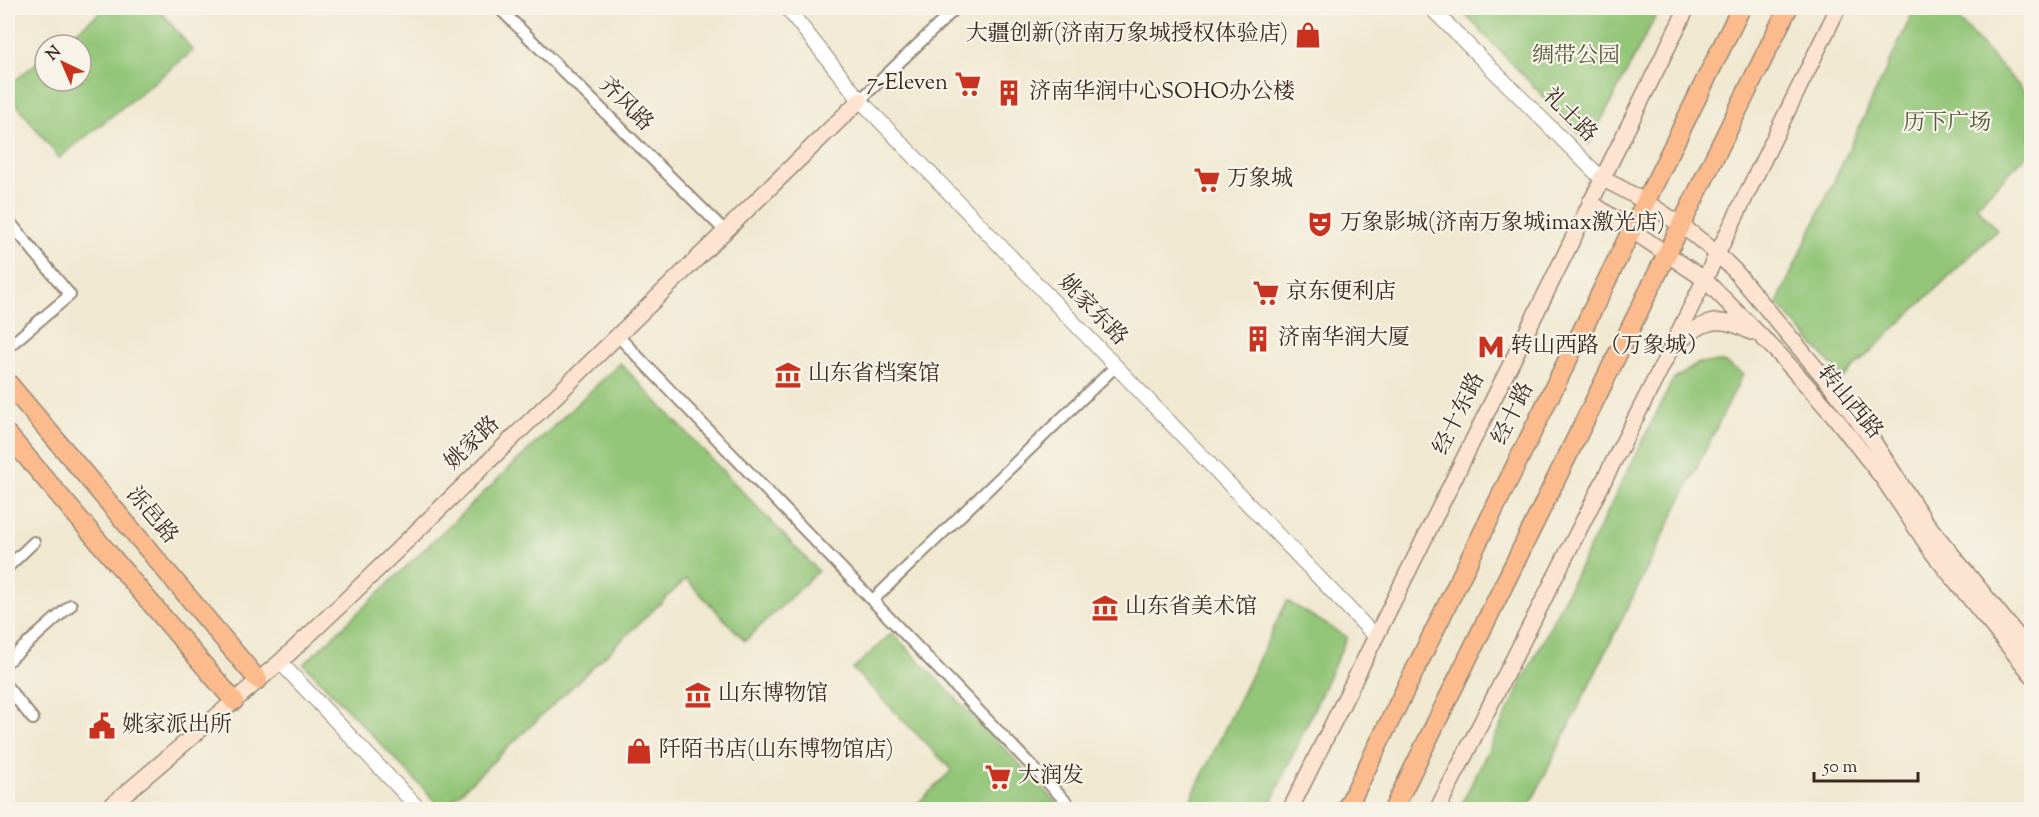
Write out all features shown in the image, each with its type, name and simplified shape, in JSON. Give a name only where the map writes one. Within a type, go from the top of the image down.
[{"type":"main road","points":[[1600,178],[1687,8]]},
{"type":"main road","points":[[1393,810],[1788,8]]},
{"type":"main road","points":[[1437,810],[1670,350],[1838,8]]},
{"type":"main road","name":"经十路","points":[[1346,810],[1632,231],[1738,9]]},
{"type":"main road","name":"姚家路","points":[[106,810],[280,662],[860,100]]},
{"type":"main road","name":"转山西路","points":[[1600,178],[1646,200],[1681,224],[1717,253],[1784,326],[1873,441],[1924,520],[2031,654]]},
{"type":"main road","name":"经十东路","points":[[1375,636],[1600,178]]},
{"type":"main road","name":"转山西路","points":[[1590,202],[1704,279],[1765,340],[1834,416],[1884,480],[1932,552],[2031,675]]},
{"type":"main road","points":[[1670,350],[1694,329],[1714,320],[1737,325],[1765,340]]},
{"type":"main road","name":"泺邑路","points":[[8,383],[258,680]]},
{"type":"main road","points":[[8,435],[234,701]]},
{"type":"main road","points":[[1290,810],[1375,636]]},
{"type":"street","name":"齐风路","points":[[499,8],[724,230]]},
{"type":"street","name":"姚家东路","points":[[787,8],[860,100],[1375,636]]},
{"type":"street","points":[[860,100],[956,8]]},
{"type":"street","name":"礼士路","points":[[1431,8],[1600,178]]},
{"type":"street","points":[[8,220],[70,296],[8,347]]},
{"type":"street","points":[[617,335],[1074,810]]},
{"type":"street","points":[[873,600],[1116,366]]},
{"type":"street","points":[[8,567],[34,542]]},
{"type":"street","points":[[8,661],[71,605]]},
{"type":"street","points":[[280,662],[420,810]]},
{"type":"street","points":[[8,688],[33,719]]},
{"type":"green space","points":[[106,8],[158,8],[193,51],[59,158],[8,93],[8,86],[33,66],[33,93],[93,93],[93,33],[74,33]]},
{"type":"green space","name":"绸带公园","points":[[1459,8],[1660,8],[1589,144]]},
{"type":"green space","name":"历下广场","points":[[1915,8],[1948,8],[2031,99],[2031,151],[1976,206],[1997,230],[1843,378],[1777,303]]},
{"type":"green space","points":[[1723,362],[1743,374],[1528,809],[1459,809],[1673,380],[1699,363]]},
{"type":"green space","points":[[620,363],[818,571],[745,641],[686,579],[443,809],[304,664]]},
{"type":"green space","points":[[1287,601],[1347,637],[1268,809],[1186,809]]},
{"type":"green space","points":[[892,633],[1063,809],[912,809],[952,770],[853,669]]},
{"type":"place","name":"大疆创新(济南万象城授权体验店)","points":[[1308,35]]},
{"type":"place","name":"7-Eleven","points":[[968,84]]},
{"type":"place","name":"济南华润中心SOHO办公楼","points":[[1009,93]]},
{"type":"place","name":"万象城","points":[[1207,180]]},
{"type":"place","name":"万象影城(济南万象城imax激光店)","points":[[1320,224]]},
{"type":"place","name":"京东便利店","points":[[1266,293]]},
{"type":"place","name":"济南华润大厦","points":[[1258,339]]},
{"type":"place","name":"转山西路（万象城）","points":[[1491,347]]},
{"type":"place","name":"山东省档案馆","points":[[788,375]]},
{"type":"place","name":"山东省美术馆","points":[[1105,608]]},
{"type":"place","name":"山东博物馆","points":[[698,695]]},
{"type":"place","name":"姚家派出所","points":[[102,726]]},
{"type":"place","name":"阡陌书店(山东博物馆店)","points":[[639,751]]},
{"type":"place","name":"大润发","points":[[998,777]]}]
